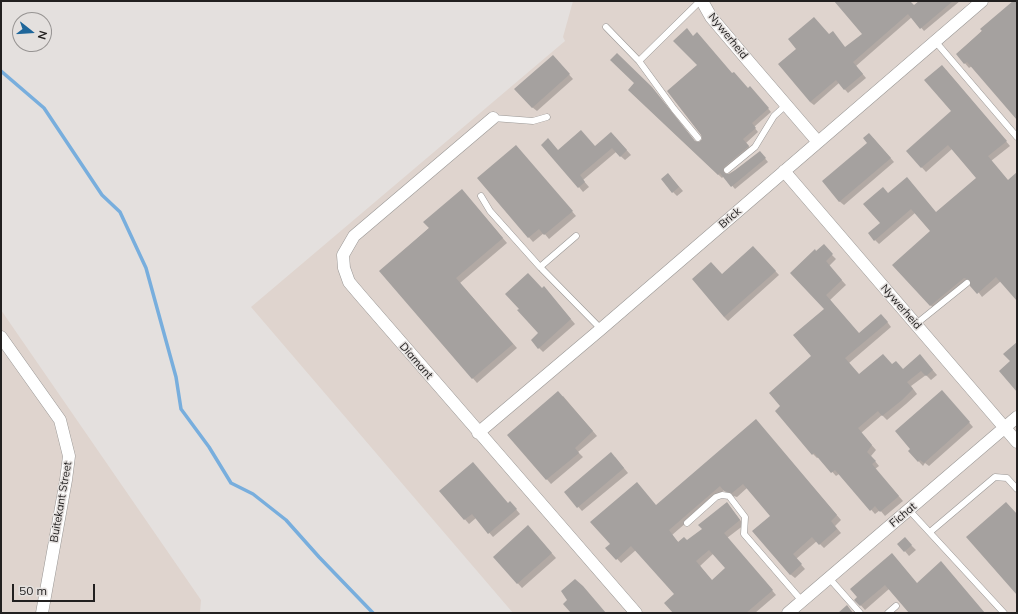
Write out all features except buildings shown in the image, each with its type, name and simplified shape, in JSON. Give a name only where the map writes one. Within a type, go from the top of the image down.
[{"type":"street","name":"Nywerheid","points":[[701,1],[711,17],[818,142]]},
{"type":"street","name":"Brick","points":[[478,433],[982,1]]},
{"type":"street","name":"Diamant","points":[[493,118],[354,236],[343,255],[344,268],[349,282],[478,433],[636,613]]},
{"type":"street","name":"Nywerheid","points":[[784,171],[1017,442]]},
{"type":"street","name":"Buitekant Street","points":[[1,337],[60,420],[69,456],[42,613]]},
{"type":"street","name":"Fichat","points":[[788,613],[1017,417]]},
{"type":"lane","points":[[639,62],[701,1]]},
{"type":"lane","points":[[606,27],[639,62],[698,138]]},
{"type":"lane","points":[[936,41],[1017,137]]},
{"type":"lane","points":[[727,170],[755,147],[774,116],[786,105]]},
{"type":"lane","points":[[493,118],[532,120],[547,117]]},
{"type":"lane","points":[[481,196],[490,211],[540,267],[601,329]]},
{"type":"lane","points":[[540,267],[576,236]]},
{"type":"lane","points":[[916,324],[967,283]]},
{"type":"lane","points":[[930,532],[995,477],[1007,478],[1017,489]]},
{"type":"lane","points":[[687,523],[716,497],[722,495],[729,496],[745,517],[744,534],[802,601]]},
{"type":"lane","points":[[909,510],[1004,613]]},
{"type":"lane","points":[[829,578],[860,613]]},
{"type":"lane","points":[[888,613],[896,606]]},
{"type":"shaded area","points":[[573,1],[1017,1],[1017,613],[513,613],[251,307],[565,41],[563,37]]},
{"type":"shaded area","points":[[1,310],[201,600],[200,613],[1,613]]},
{"type":"waterway","points":[[1,71],[44,108],[102,195],[120,212],[146,268],[176,377],[181,409],[209,447],[231,483],[253,494],[286,520],[373,613]]}]
